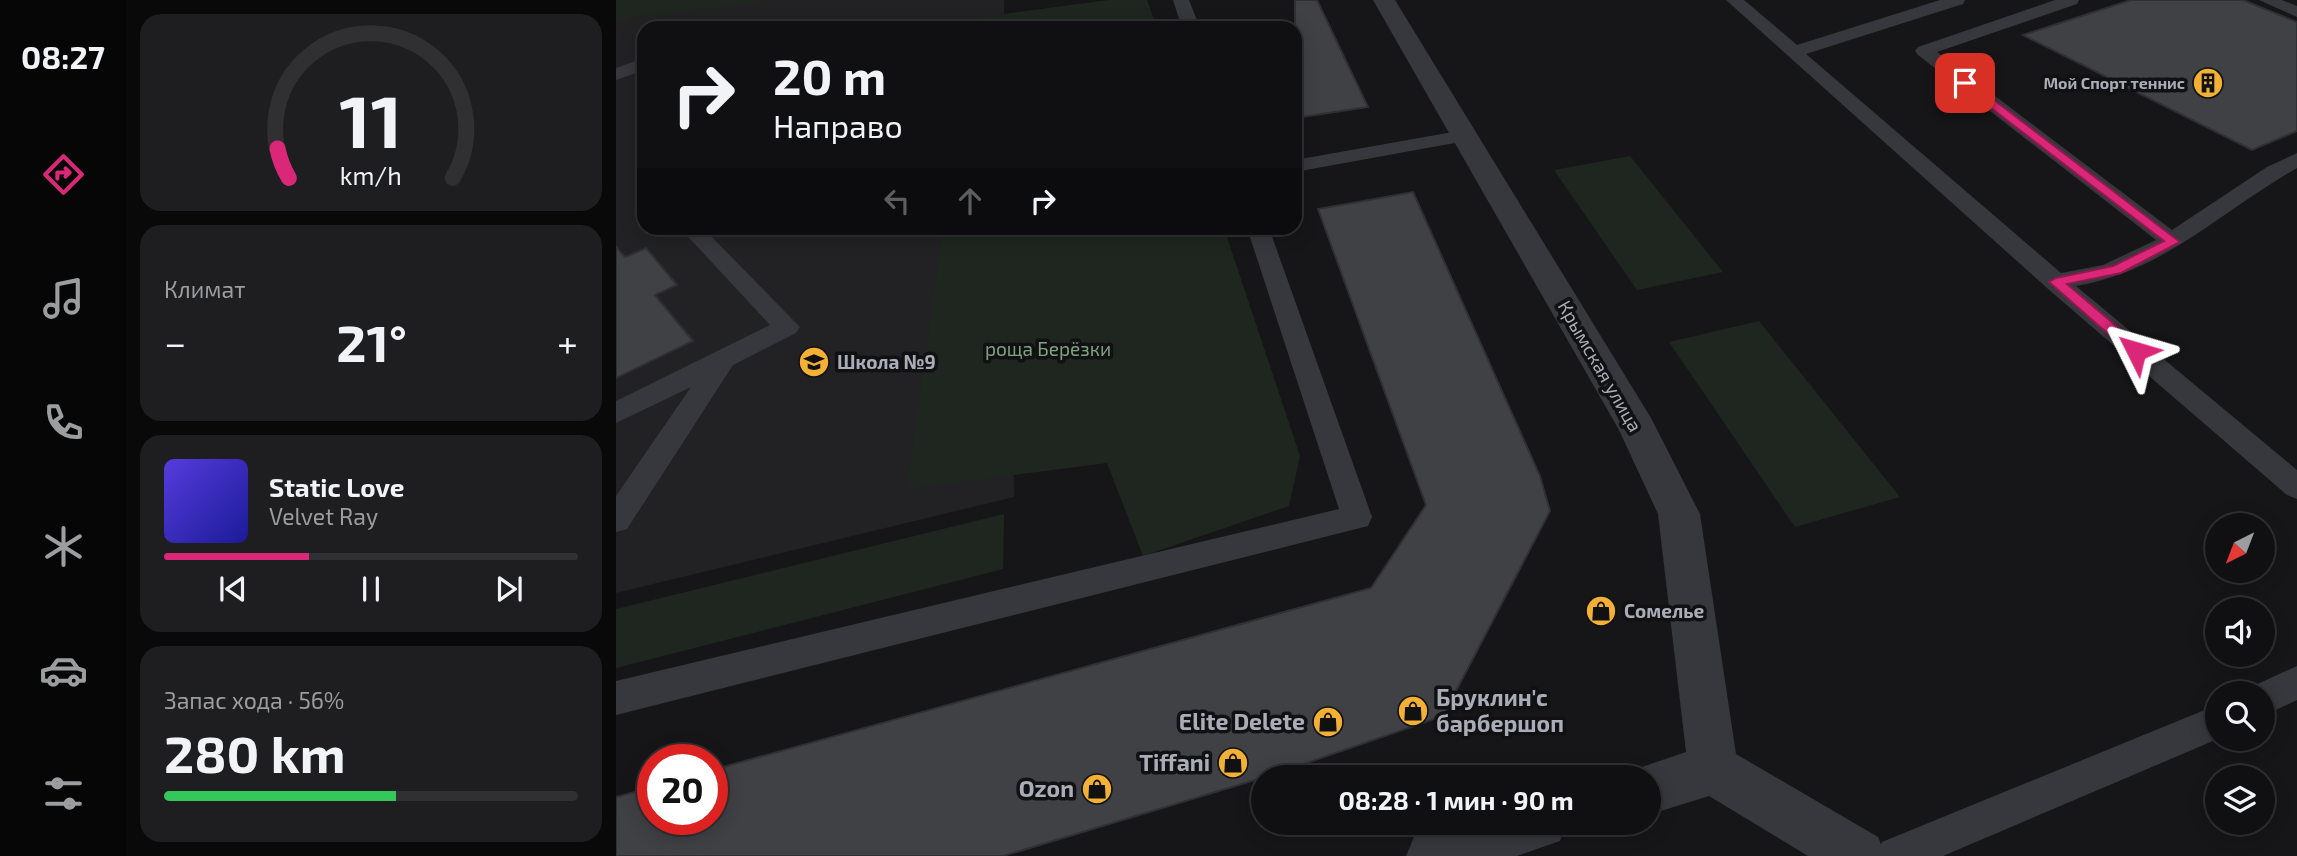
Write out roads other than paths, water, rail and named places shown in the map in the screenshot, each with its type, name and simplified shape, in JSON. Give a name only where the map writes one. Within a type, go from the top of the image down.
[{"type":"street","name":"Крымская улица","points":[[1384,0],[1637,428],[1679,514],[1713,769]]},
{"type":"street","points":[[1661,785],[1713,769],[1859,856]]},
{"type":"street","points":[[1433,856],[1500,835]]},
{"type":"lane","points":[[1181,0],[1188,21]]},
{"type":"lane","points":[[1734,0],[2056,282],[2297,487]]},
{"type":"lane","points":[[1794,52],[1957,0]]},
{"type":"lane","points":[[2071,0],[1923,51],[2173,242]]},
{"type":"lane","points":[[2267,0],[2297,12]]},
{"type":"lane","points":[[616,74],[637,66]]},
{"type":"lane","points":[[1302,165],[1464,136]]},
{"type":"lane","points":[[2056,282],[2116,270],[2173,242],[2277,169],[2297,159]]},
{"type":"lane","points":[[616,413],[787,327],[698,235]]},
{"type":"lane","points":[[616,698],[1356,517],[1260,235]]},
{"type":"lane","points":[[616,520],[724,358]]},
{"type":"lane","points":[[2275,693],[2297,682]]},
{"type":"lane","points":[[1896,856],[2205,727]]},
{"type":"place","name":"Мой Спорт теннис","points":[[2208,83]]},
{"type":"place","name":"Школа №9","points":[[814,362]]},
{"type":"place","name":"Сомелье","points":[[1601,611]]},
{"type":"place","name":"Бруклин'с барбершоп","points":[[1413,711]]},
{"type":"place","name":"Elite Delete","points":[[1328,722]]},
{"type":"place","name":"Tiffani","points":[[1233,763]]},
{"type":"place","name":"Ozon","points":[[1097,789]]},
{"type":"park label","name":"роща Берёзки","points":[[1048,349]]}]
